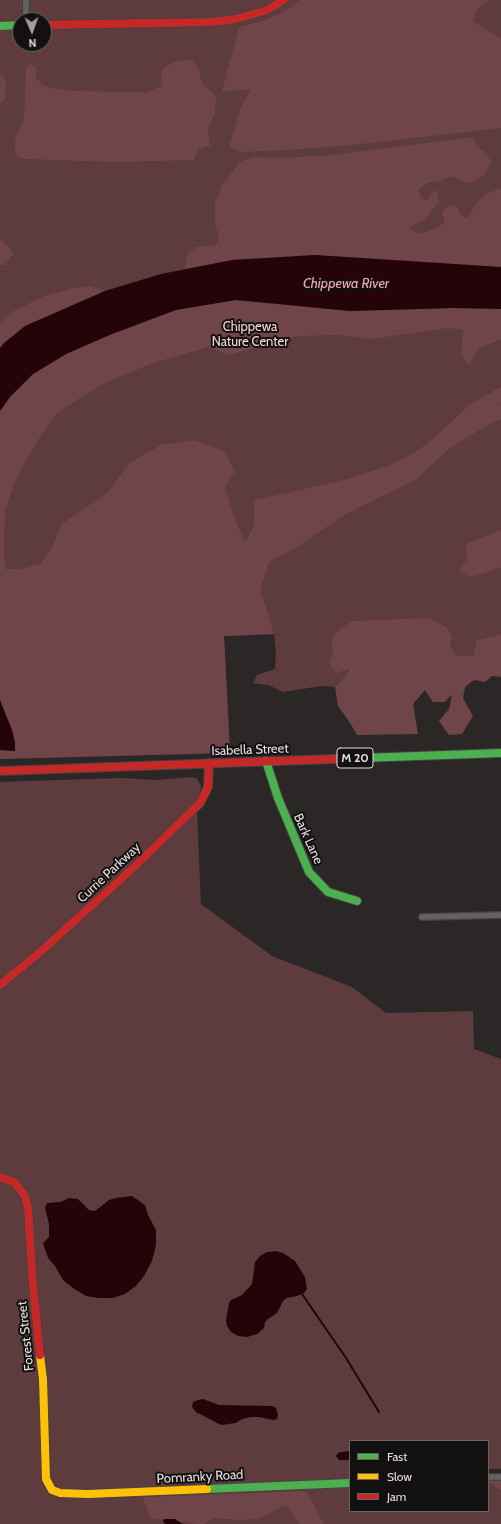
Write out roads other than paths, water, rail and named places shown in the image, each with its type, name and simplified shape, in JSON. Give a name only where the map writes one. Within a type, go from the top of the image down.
[{"type":"main road","points":[[52,25],[210,22],[231,20],[265,10],[284,0]]},
{"type":"main road","points":[[0,26],[12,25]]},
{"type":"main road","name":"Isabella Street","points":[[0,771],[501,753]]},
{"type":"main road","name":"Bark Lane","points":[[266,761],[278,798],[309,872],[318,884],[328,892],[357,901]]},
{"type":"main road","name":"Currie Parkway","points":[[0,985],[38,954],[127,874],[200,803],[208,787],[210,763]]},
{"type":"main road","name":"Forest Street","points":[[0,1177],[14,1182],[25,1196],[28,1208],[33,1286],[43,1379],[46,1479],[52,1490]]},
{"type":"main road","name":"Pomranky Road","points":[[52,1490],[60,1493],[88,1494],[349,1483]]},
{"type":"street","points":[[26,0],[26,12]]},
{"type":"street","points":[[422,917],[501,915]]},
{"type":"street","points":[[489,1477],[501,1477]]},
{"type":"water","name":"Chippewa River","points":[[315,255],[501,267],[501,309],[455,308],[350,311],[236,300],[176,310],[112,334],[66,354],[33,374],[10,397],[0,411],[0,348],[25,326],[105,291],[161,274],[232,260]]},
{"type":"water","points":[[0,700],[12,730],[15,742],[15,751],[0,750]]},
{"type":"water","points":[[132,1196],[145,1205],[148,1215],[156,1230],[156,1245],[152,1261],[144,1276],[136,1286],[125,1294],[113,1298],[86,1296],[63,1280],[55,1266],[48,1258],[43,1243],[49,1237],[49,1224],[45,1208],[47,1203],[61,1202],[69,1198],[78,1199],[89,1210],[95,1211],[109,1200]]},
{"type":"water","points":[[276,1251],[283,1253],[295,1261],[305,1277],[307,1289],[304,1293],[287,1298],[283,1301],[277,1313],[265,1322],[264,1328],[257,1334],[247,1337],[238,1336],[231,1332],[227,1326],[226,1320],[229,1303],[231,1300],[242,1295],[252,1284],[255,1262],[260,1256],[267,1252]]},
{"type":"water","points":[[203,1399],[219,1405],[272,1406],[276,1408],[278,1415],[277,1419],[273,1420],[251,1417],[242,1419],[236,1423],[221,1425],[196,1412],[192,1407],[193,1402]]},
{"type":"water","points":[[349,1451],[349,1460],[339,1460],[336,1456],[338,1453]]},
{"type":"water","points":[[164,1519],[175,1519],[183,1524],[165,1524],[163,1522]]},
{"type":"waterway","points":[[302,1294],[346,1358],[379,1412]]},
{"type":"park label","name":"Chippewa Nature Center","points":[[250,334]]}]
